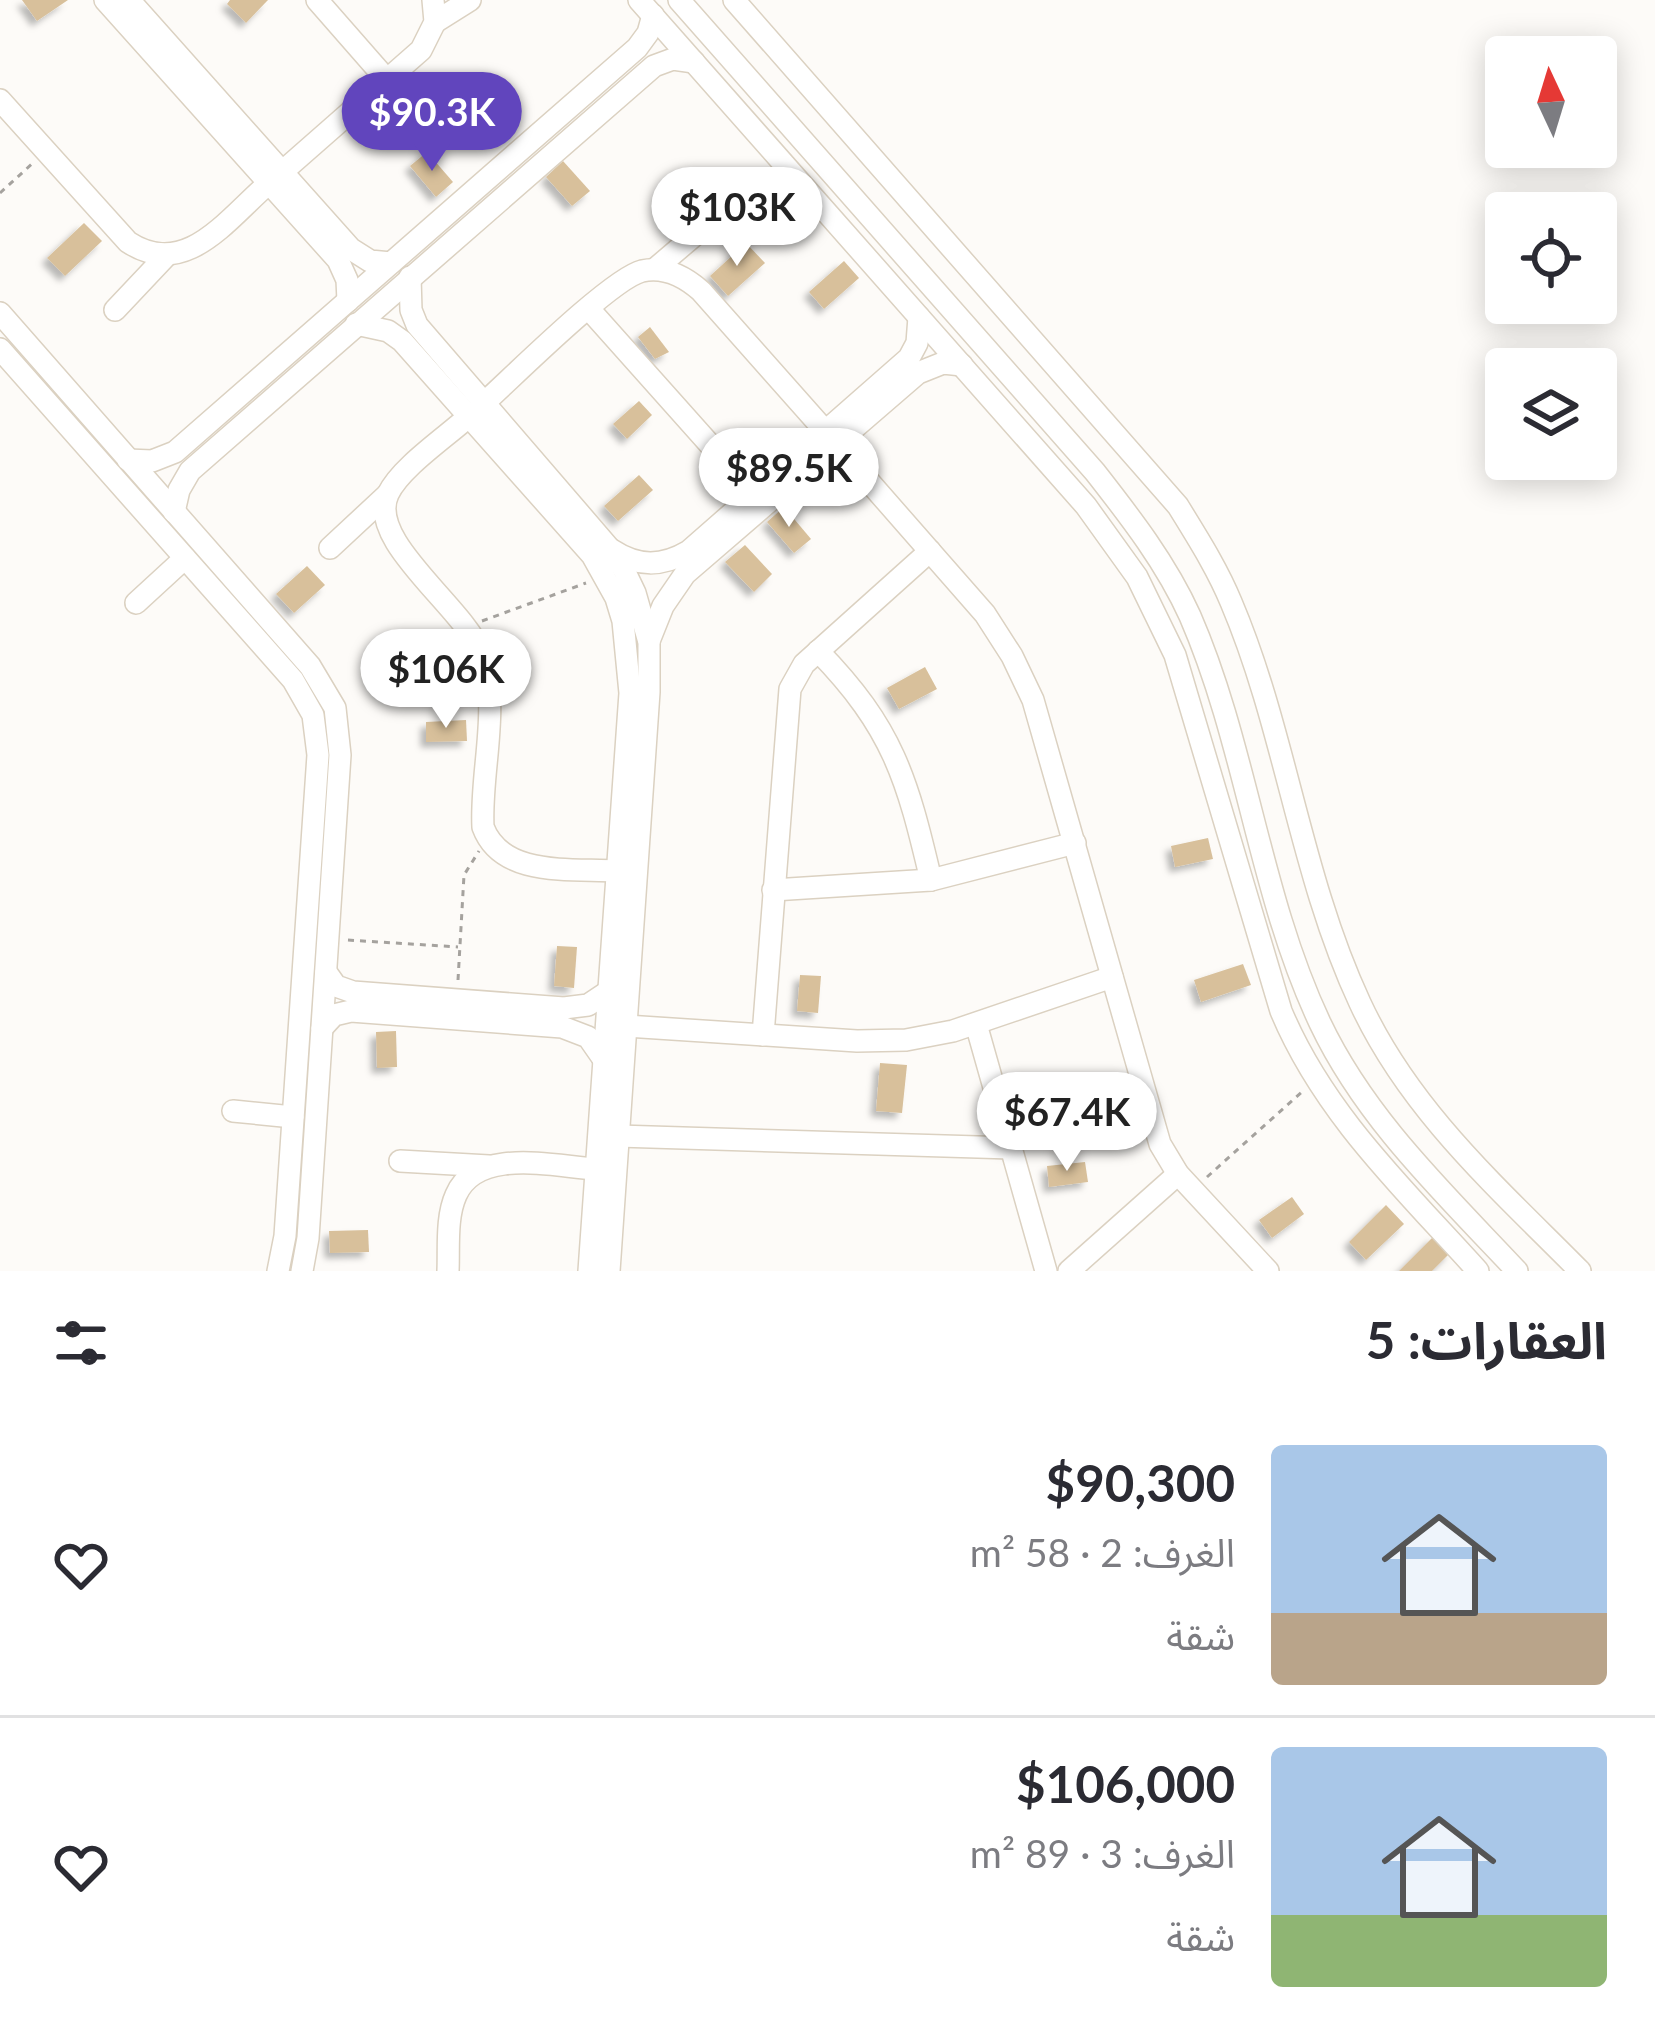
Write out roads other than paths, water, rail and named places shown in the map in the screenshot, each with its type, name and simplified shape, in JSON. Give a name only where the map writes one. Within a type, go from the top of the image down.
[{"type":"street","points":[[105,0],[275,177],[359,256],[392,263]]},
{"type":"street","points":[[129,0],[338,260],[347,280],[348,301]]},
{"type":"street","points":[[317,0],[387,80]]},
{"type":"street","points":[[0,100],[128,242],[145,253],[165,257],[184,253],[421,50],[434,11],[470,0]]},
{"type":"street","points":[[679,0],[1141,530],[1175,587],[1208,663],[1287,938],[1321,1025],[1380,1120],[1517,1271]]},
{"type":"street","points":[[734,0],[1178,506],[1231,600],[1250,650],[1324,908],[1361,1006],[1416,1097],[1448,1138],[1580,1271]]},
{"type":"street","points":[[646,8],[1086,506],[1125,559],[1175,655],[1281,1011],[1315,1081],[1358,1138],[1478,1271]]},
{"type":"street","points":[[128,460],[152,461],[175,452],[392,263],[637,48],[648,33],[646,8]]},
{"type":"street","points":[[174,512],[190,471],[653,66],[674,59],[694,62]]},
{"type":"street","points":[[330,548],[396,481],[622,279],[655,269],[709,224]]},
{"type":"street","points":[[115,310],[165,257]]},
{"type":"street","points":[[655,269],[688,279],[701,291],[985,614],[1012,656],[1049,747],[1154,1128],[1185,1182],[1268,1271]]},
{"type":"street","points":[[410,277],[411,310],[417,326],[476,410],[592,556],[623,621],[631,668],[589,1271]]},
{"type":"street","points":[[589,309],[754,494]]},
{"type":"street","points":[[0,313],[310,666],[334,708],[340,755],[302,1271]]},
{"type":"street","points":[[649,642],[663,606],[685,574],[909,358],[917,343],[919,317]]},
{"type":"street","points":[[356,324],[388,331],[402,340],[610,549],[635,593],[649,642],[650,692],[609,1271]]},
{"type":"street","points":[[0,349],[305,696],[318,735],[285,1236],[278,1271]]},
{"type":"street","points":[[610,549],[641,563],[674,560],[754,494],[926,368],[962,365]]},
{"type":"street","points":[[387,495],[386,528],[467,627],[482,654],[487,676],[482,812],[488,841],[511,861],[617,871]]},
{"type":"street","points":[[763,1035],[787,702],[796,676],[818,652],[930,551]]},
{"type":"street","points":[[136,603],[185,558]]},
{"type":"street","points":[[818,652],[855,689],[891,745],[914,806],[931,880]]},
{"type":"street","points":[[773,890],[931,880],[1075,843]]},
{"type":"street","points":[[326,972],[344,990],[576,1008],[609,991]]},
{"type":"street","points":[[626,1026],[894,1041],[976,1024],[1112,977]]},
{"type":"street","points":[[322,1028],[334,1015],[351,1011],[562,1027],[588,1037],[604,1060]]},
{"type":"street","points":[[976,1024],[1046,1271]]},
{"type":"street","points":[[233,1111],[293,1117]]},
{"type":"street","points":[[618,1136],[1011,1148]]},
{"type":"street","points":[[400,1161],[597,1169]]},
{"type":"street","points":[[448,1271],[454,1197],[474,1172],[489,1166]]},
{"type":"street","points":[[1069,1271],[1185,1182]]},
{"type":"street","points":[[1427,1214],[1445,1194]]}]
